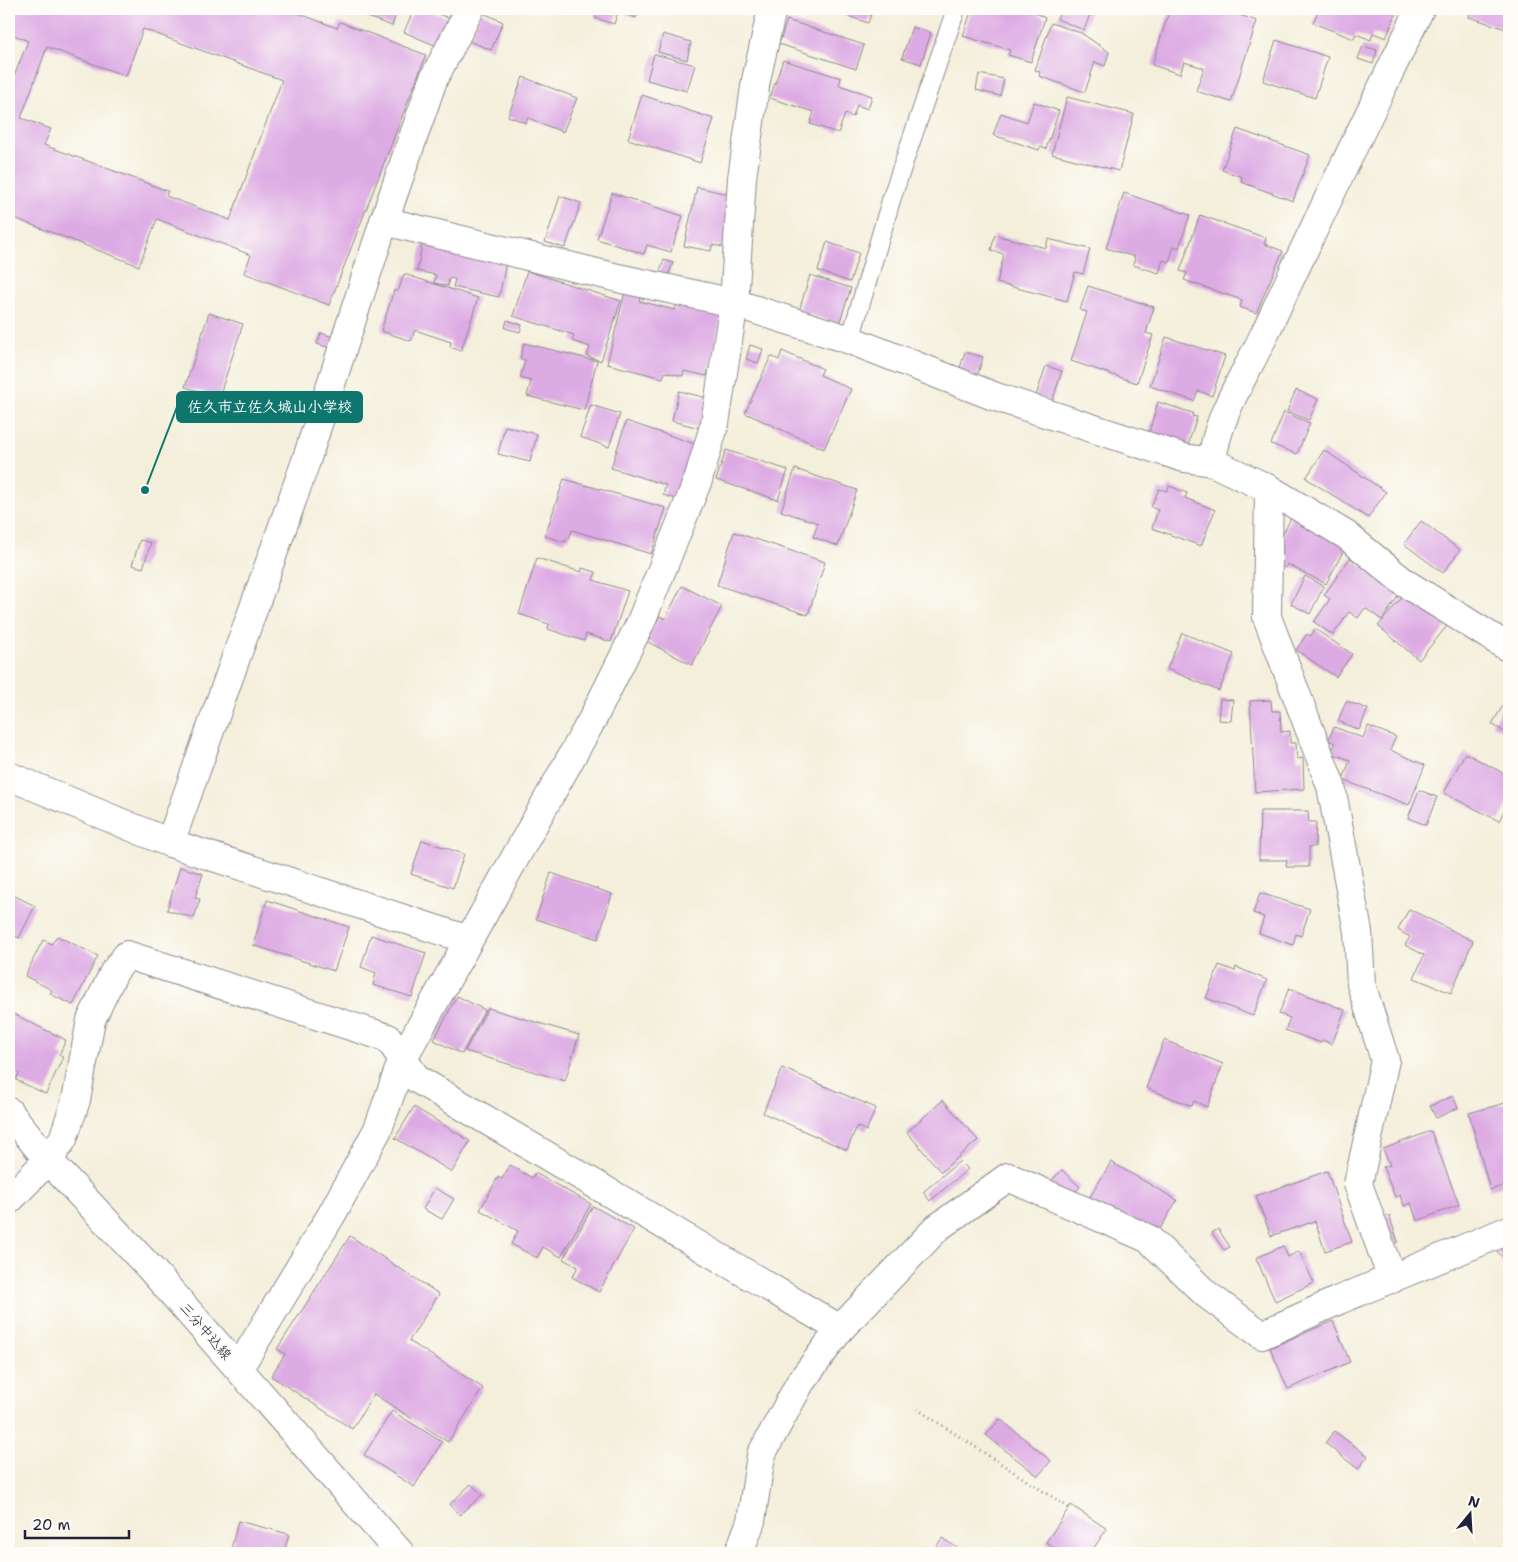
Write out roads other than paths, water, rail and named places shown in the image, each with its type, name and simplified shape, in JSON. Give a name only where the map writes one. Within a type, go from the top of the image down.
[{"type":"street","points":[[170,843],[306,461],[384,221],[433,80],[470,9]]},
{"type":"street","points":[[239,1368],[332,1214],[378,1129],[403,1058],[592,720],[640,624],[698,480],[715,423],[734,303],[744,162],[756,80],[772,9]]},
{"type":"street","points":[[1212,462],[1214,442],[1223,416],[1257,351],[1317,220],[1420,9]]},
{"type":"street","points":[[384,221],[618,278],[734,303],[850,340],[996,397],[1184,458],[1212,462],[1268,489],[1346,534],[1405,583],[1509,648]]},
{"type":"street","points":[[1268,489],[1267,617],[1332,786],[1358,932],[1361,984],[1385,1060],[1358,1184],[1392,1279]]},
{"type":"street","points":[[9,776],[170,843],[469,940]]},
{"type":"street","points":[[9,1200],[48,1160],[63,1139],[76,1100],[91,1020],[114,972],[127,955],[388,1038],[417,1079],[840,1330]]},
{"type":"street","name":"三分中込線","points":[[9,1112],[48,1160],[151,1269],[400,1553]]},
{"type":"street","points":[[739,1553],[751,1521],[761,1455],[800,1384],[840,1330],[937,1228],[1008,1177],[1149,1239],[1206,1294],[1262,1335],[1509,1230]]},
{"type":"lane","points":[[850,340],[892,197],[956,9]]},
{"type":"place","name":"佐久市立佐久城山小学校","points":[[145,490]]}]
